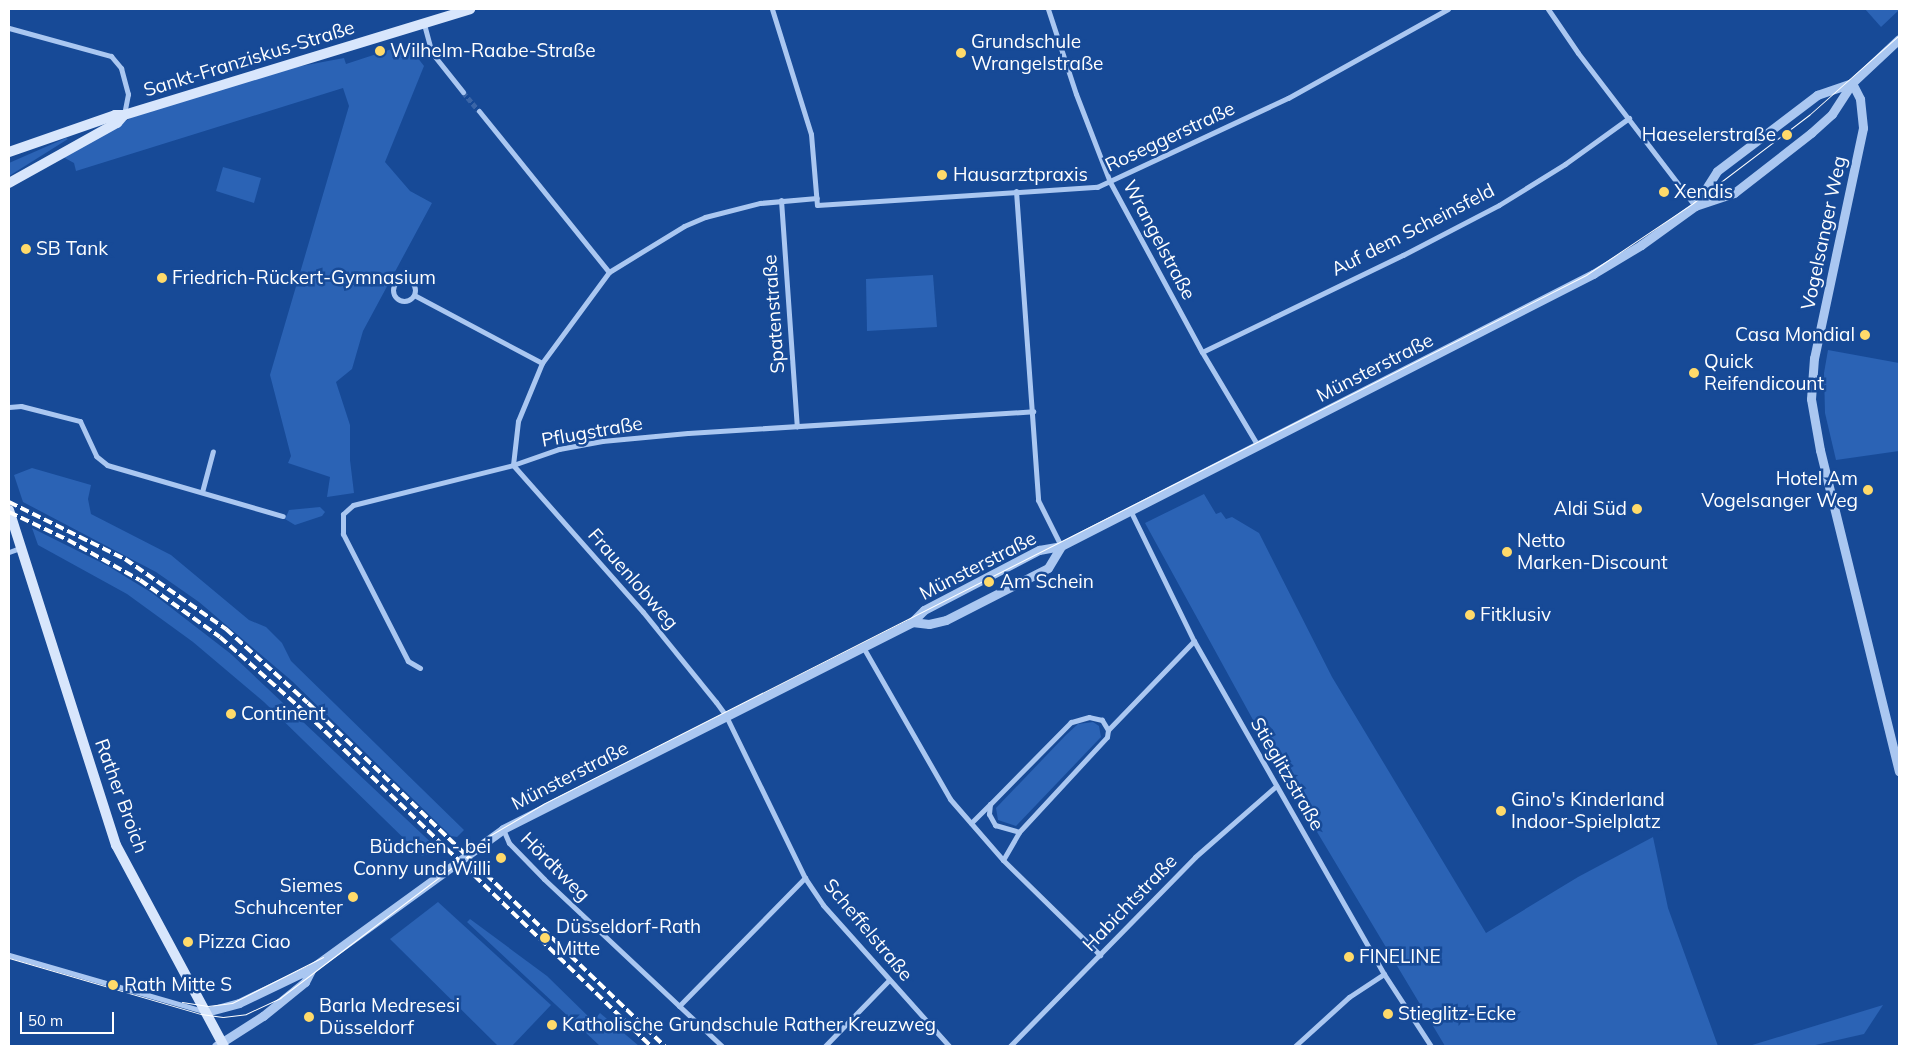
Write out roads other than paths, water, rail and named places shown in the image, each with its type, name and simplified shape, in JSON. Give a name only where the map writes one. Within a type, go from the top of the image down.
[{"type":"main road","name":"Sankt-Franziskus-Straße","points":[[9,152],[115,115],[124,115],[470,9]]},
{"type":"main road","name":"Sankt-Franziskus-Straße","points":[[9,183],[117,123],[124,115]]},
{"type":"main road","name":"Rather Broich","points":[[9,510],[116,845],[206,1012],[221,1045]]},
{"type":"street","points":[[513,465],[518,423],[542,363],[610,272],[684,226],[705,217],[781,200],[817,198],[811,134],[772,9]]},
{"type":"street","name":"Wrangelstraße","points":[[1048,9],[1076,94],[1110,182],[1202,352],[1258,446]]},
{"type":"street","name":"Roseggerstraße","points":[[817,198],[817,205],[1097,187],[1288,98],[1448,9]]},
{"type":"street","points":[[1548,9],[1695,206]]},
{"type":"street","points":[[424,24],[432,53],[463,92]]},
{"type":"street","points":[[9,28],[111,56],[121,68],[128,94],[124,115]]},
{"type":"street","name":"Münsterstraße","points":[[206,1012],[239,1003],[312,968],[503,829],[912,622],[924,610],[1038,550],[1061,546],[1593,274],[1641,245],[1695,206],[1734,193],[1812,134],[1832,114],[1852,83],[1899,39]]},
{"type":"street","name":"Münsterstraße","points":[[1695,206],[1717,171],[1817,95],[1852,83]]},
{"type":"street","name":"Vogelsanger Weg","points":[[1852,83],[1860,99],[1863,128],[1814,358],[1811,399],[1855,595],[1899,771]]},
{"type":"street","points":[[479,111],[610,272]]},
{"type":"street","name":"Auf dem Scheinsfeld","points":[[1202,352],[1307,298],[1403,255],[1499,205],[1565,164],[1629,118]]},
{"type":"street","points":[[1016,191],[1038,500],[1061,546]]},
{"type":"street","name":"Spatenstraße","points":[[781,200],[797,426]]},
{"type":"street","points":[[406,278],[412,281],[414,295],[405,301],[398,299],[393,290],[396,283],[406,278]]},
{"type":"street","points":[[414,295],[542,363]]},
{"type":"street","points":[[9,407],[21,406],[80,422],[102,462],[283,516]]},
{"type":"street","name":"Pflugstraße","points":[[420,668],[408,660],[348,542],[341,522],[342,514],[353,505],[513,465],[559,449],[602,441],[1033,411]]},
{"type":"street","points":[[202,492],[213,451]]},
{"type":"street","name":"Frauenlobweg","points":[[513,465],[644,612],[726,716]]},
{"type":"street","name":"Stieglitzstraße","points":[[1130,510],[1194,641],[1384,974],[1431,1046]]},
{"type":"street","name":"Münsterstraße","points":[[912,622],[929,624],[955,616],[1048,568],[1061,546]]},
{"type":"street","points":[[9,552],[20,548]]},
{"type":"street","points":[[1003,860],[1019,832],[1078,771],[1107,737],[1108,730],[1194,641]]},
{"type":"street","points":[[863,647],[938,782],[970,823],[1003,860],[1100,955]]},
{"type":"street","name":"Scheffelstraße","points":[[726,716],[805,878],[843,930],[950,1046]]},
{"type":"street","points":[[970,823],[1077,719],[1095,717],[1102,720],[1108,730]]},
{"type":"street","name":"Habichtstraße","points":[[1010,1046],[1195,857],[1276,786]]},
{"type":"street","points":[[990,804],[989,814],[995,825],[1019,832]]},
{"type":"street","name":"Hördtweg","points":[[503,829],[509,843],[544,879],[722,1046]]},
{"type":"street","points":[[679,1006],[805,878]]},
{"type":"street","points":[[9,955],[206,1012]]},
{"type":"street","name":"Münsterstraße","points":[[221,1045],[263,1016],[305,982],[312,968]]},
{"type":"street","points":[[1295,1046],[1349,997],[1384,974]]},
{"type":"street","points":[[825,1046],[889,980]]},
{"type":"tunnel","points":[[463,92],[479,111]]},
{"type":"tram line","points":[[467,849],[543,804],[1586,275],[1693,203],[1809,115],[1899,35]]},
{"type":"tram line","points":[[9,958],[201,1014],[223,1017],[246,1014],[280,998],[455,865]]},
{"type":"tram line","points":[[182,1002],[208,1006],[232,1003],[323,957]]},
{"type":"railway","points":[[9,502],[125,559],[226,629],[308,703],[665,1046]]},
{"type":"railway","points":[[9,512],[68,540],[140,580],[220,637],[306,713],[651,1046]]},
{"type":"place","name":"Wilhelm-Raabe-Straße","points":[[380,51]]},
{"type":"place","name":"Grundschule Wrangelstraße","points":[[961,53]]},
{"type":"place","name":"Haeselerstraße","points":[[1787,135]]},
{"type":"place","name":"Hausarztpraxis","points":[[942,175]]},
{"type":"place","name":"Xendis","points":[[1664,192]]},
{"type":"place","name":"SB Tank","points":[[26,249]]},
{"type":"place","name":"Friedrich-Rückert-Gymnasium","points":[[162,278]]},
{"type":"place","name":"Casa Mondial","points":[[1865,335]]},
{"type":"place","name":"Quick Reifendicount","points":[[1694,373]]},
{"type":"place","name":"Hotel Am Vogelsanger Weg","points":[[1868,490]]},
{"type":"place","name":"Aldi Süd","points":[[1637,509]]},
{"type":"place","name":"Netto Marken-Discount","points":[[1507,552]]},
{"type":"place","name":"Am Schein","points":[[989,582]]},
{"type":"place","name":"Fitklusiv","points":[[1470,615]]},
{"type":"place","name":"Continent","points":[[231,714]]},
{"type":"place","name":"Gino's Kinderland Indoor-Spielplatz","points":[[1501,811]]},
{"type":"place","name":"Büdchen - bei Conny und Willi","points":[[501,858]]},
{"type":"place","name":"Siemes Schuhcenter","points":[[353,897]]},
{"type":"place","name":"Düsseldorf-Rath Mitte","points":[[545,938]]},
{"type":"place","name":"Pizza Ciao","points":[[188,942]]},
{"type":"place","name":"FINELINE","points":[[1349,957]]},
{"type":"place","name":"Rath Mitte S","points":[[113,985]]},
{"type":"place","name":"Stieglitz-Ecke","points":[[1388,1014]]},
{"type":"place","name":"Barla Medresesi Düsseldorf","points":[[309,1017]]},
{"type":"place","name":"Katholische Grundschule Rather Kreuzweg","points":[[552,1025]]}]
